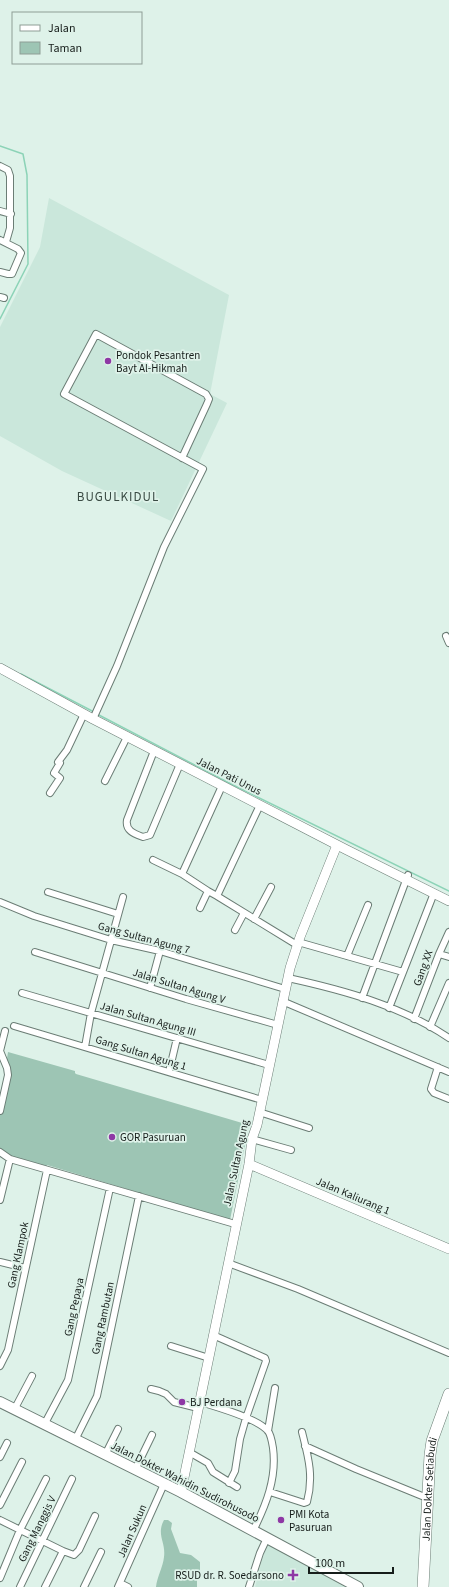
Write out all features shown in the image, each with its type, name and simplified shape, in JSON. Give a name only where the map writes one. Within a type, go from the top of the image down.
[{"type":"highway","name":"Jalan Dokter Setiabudi","points":[[422,1587],[430,1454],[432,1441],[449,1394]]},
{"type":"main road","name":"Jalan Pati Unus","points":[[0,668],[84,714],[95,716],[127,737],[154,751],[337,845],[407,877],[449,900]]},
{"type":"main road","name":"Jalan Sultan Agung","points":[[181,1492],[235,1224],[249,1164],[252,1139],[257,1125],[282,1001],[298,944],[337,845]]},
{"type":"main road","name":"Jalan Kaliurang 1","points":[[249,1164],[449,1250]]},
{"type":"main road","name":"Jalan Dokter Wahidin Sudirohusodo","points":[[0,1402],[181,1492],[358,1587]]},
{"type":"street","points":[[0,166],[6,168],[10,173],[10,228],[3,241],[18,249],[21,253],[12,274],[0,272]]},
{"type":"street","points":[[0,211],[11,214]]},
{"type":"street","points":[[95,716],[117,666],[164,547],[203,469],[182,458],[64,394],[96,334],[206,394],[209,399],[182,458]]},
{"type":"street","points":[[446,636],[449,643]]},
{"type":"street","points":[[50,793],[60,778],[54,773],[60,763],[58,762],[67,750],[84,714]]},
{"type":"street","points":[[105,781],[127,737]]},
{"type":"street","points":[[154,751],[128,820],[127,825],[130,831],[143,837],[150,835],[180,764]]},
{"type":"street","points":[[182,874],[222,786]]},
{"type":"street","points":[[217,896],[260,805]]},
{"type":"street","points":[[153,860],[182,874],[244,913],[298,944],[403,972]]},
{"type":"street","points":[[363,994],[407,877]]},
{"type":"street","points":[[254,919],[271,887]]},
{"type":"street","points":[[200,908],[208,891]]},
{"type":"street","points":[[48,892],[118,914]]},
{"type":"street","points":[[390,1005],[434,893]]},
{"type":"street","points":[[84,1047],[91,1013],[123,897]]},
{"type":"street","name":"Gang Sultan Agung 7","points":[[0,902],[34,916],[111,940],[160,951],[285,989]]},
{"type":"street","points":[[347,956],[368,905]]},
{"type":"street","points":[[235,930],[244,913]]},
{"type":"street","name":"Gang XX","points":[[416,1016],[439,954],[449,932]]},
{"type":"street","points":[[150,988],[160,951]]},
{"type":"street","name":"Jalan Sultan Agung V","points":[[35,952],[150,988],[278,1024]]},
{"type":"street","points":[[439,954],[449,957]]},
{"type":"street","points":[[289,973],[363,994],[432,1023],[449,1038]]},
{"type":"street","points":[[432,1023],[449,983]]},
{"type":"street","name":"Jalan Sultan Agung III","points":[[22,993],[269,1065]]},
{"type":"street","points":[[282,1001],[449,1072]]},
{"type":"street","name":"Gang Sultan Agung 1","points":[[14,1026],[262,1100]]},
{"type":"street","points":[[0,1111],[8,1075],[7,1068],[0,1051],[5,1031]]},
{"type":"street","points":[[169,1072],[177,1038]]},
{"type":"street","points":[[438,1067],[430,1089],[434,1093],[449,1099]]},
{"type":"street","points":[[259,1112],[309,1128]]},
{"type":"street","points":[[252,1139],[291,1150]]},
{"type":"street","points":[[0,1152],[9,1162],[138,1199],[235,1224]]},
{"type":"street","points":[[0,1200],[9,1162]]},
{"type":"street","name":"Gang Klampok","points":[[0,1366],[7,1352],[47,1172]]},
{"type":"street","name":"Gang Pepaya","points":[[44,1425],[67,1382],[110,1190]]},
{"type":"street","name":"Gang Rambutan","points":[[75,1440],[96,1398],[138,1199]]},
{"type":"street","points":[[0,1262],[25,1268]]},
{"type":"street","points":[[228,1263],[298,1289],[449,1353]]},
{"type":"street","points":[[213,1335],[265,1358],[266,1361],[246,1418],[240,1440],[235,1471],[229,1483]]},
{"type":"street","points":[[171,1346],[209,1358]]},
{"type":"street","points":[[14,1410],[32,1376]]},
{"type":"street","points":[[253,1531],[270,1492],[274,1470],[272,1442],[268,1431],[275,1388]]},
{"type":"street","points":[[151,1389],[166,1394],[174,1402],[229,1410],[259,1424],[268,1431]]},
{"type":"street","points":[[105,1455],[118,1429]]},
{"type":"street","points":[[270,1492],[306,1503],[311,1473],[309,1458],[302,1432]]},
{"type":"street","points":[[135,1470],[152,1435]]},
{"type":"street","points":[[0,1457],[6,1443]]},
{"type":"street","points":[[305,1446],[427,1498]]},
{"type":"street","points":[[189,1452],[208,1463],[212,1471],[237,1487]]},
{"type":"street","points":[[0,1505],[22,1462]]},
{"type":"street","points":[[0,1578],[20,1530],[46,1479]]},
{"type":"street","name":"Gang Manggis V","points":[[20,1587],[72,1479]]},
{"type":"street","name":"Jalan Sukun","points":[[119,1585],[164,1484]]},
{"type":"street","points":[[0,1520],[73,1555],[76,1554],[95,1516]]},
{"type":"street","points":[[249,1587],[260,1553],[267,1538]]},
{"type":"street","points":[[45,1587],[63,1551]]},
{"type":"street","points":[[84,1587],[101,1552]]},
{"type":"street","points":[[119,1585],[128,1587]]},
{"type":"shaded area","name":"Pondok Pesantren Bayt Al-Hikmah","points":[[49,198],[229,295],[210,394],[227,403],[171,521],[62,471],[0,436],[0,327],[40,247]]},
{"type":"shaded area","name":"RSUD dr. R. Soedarsono","points":[[268,1543],[351,1587],[255,1587]]},
{"type":"green space","name":"GOR Pasuruan","points":[[8,1052],[75,1071],[76,1074],[249,1125],[230,1220],[47,1165],[44,1172],[13,1163],[0,1157],[0,1103]]},
{"type":"green space","points":[[164,1520],[168,1520],[172,1523],[171,1529],[180,1553],[191,1555],[200,1562],[200,1578],[197,1579],[197,1587],[156,1587],[164,1557],[161,1530]]},
{"type":"waterway","points":[[0,146],[23,154],[27,175],[28,264],[0,319]]},
{"type":"waterway","points":[[21,674],[94,712]]},
{"type":"waterway","points":[[97,714],[233,785],[449,891]]},
{"type":"place","name":"Pondok Pesantren Bayt Al-Hikmah","points":[[108,361]]},
{"type":"place","name":"GOR Pasuruan","points":[[112,1137]]},
{"type":"place","name":"BJ Perdana","points":[[182,1402]]},
{"type":"place","name":"PMI Kota Pasuruan","points":[[281,1520]]},
{"type":"place","name":"RSUD dr. R. Soedarsono","points":[[293,1575]]},
{"type":"district","name":"BUGULKIDUL","points":[[118,497]]}]
